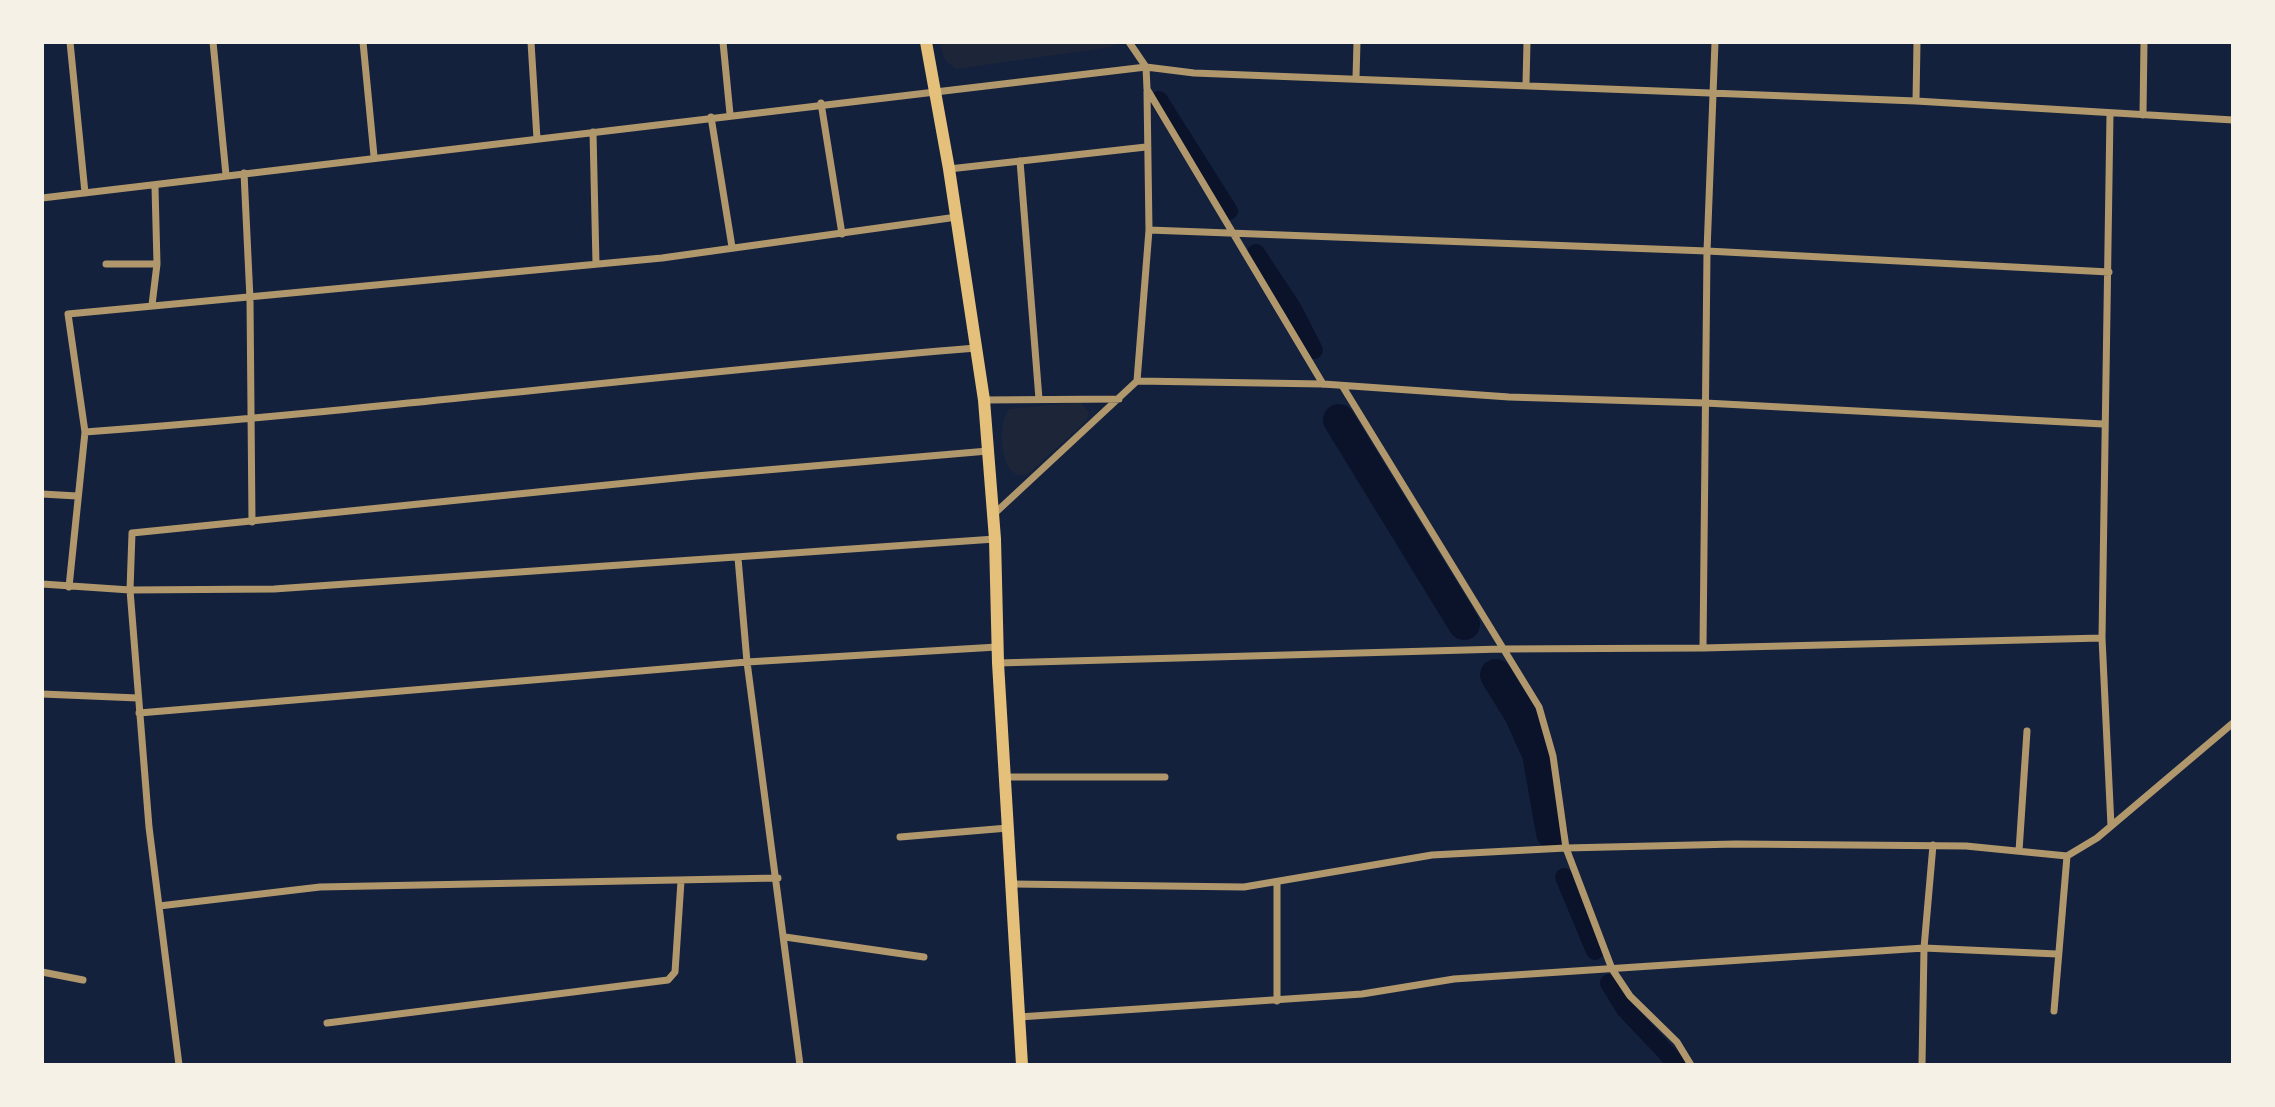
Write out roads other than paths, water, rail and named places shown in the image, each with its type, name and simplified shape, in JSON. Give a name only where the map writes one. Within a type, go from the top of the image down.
[{"type":"main road","points":[[926,42],[957,217],[984,400],[995,539],[997,647],[1021,1065]]},
{"type":"street","points":[[70,42],[85,193]]},
{"type":"street","points":[[213,42],[226,175]]},
{"type":"street","points":[[363,42],[374,156]]},
{"type":"street","points":[[531,42],[537,139]]},
{"type":"street","points":[[723,42],[730,114]]},
{"type":"street","points":[[993,515],[1120,400],[1137,381],[1149,230],[1147,89],[1146,67],[1129,42]]},
{"type":"street","points":[[1356,78],[1357,42]]},
{"type":"street","points":[[1526,84],[1527,42]]},
{"type":"street","points":[[1703,649],[1707,251],[1716,93],[1715,42]]},
{"type":"street","points":[[1916,101],[1917,42]]},
{"type":"street","points":[[2143,114],[2144,42]]},
{"type":"street","points":[[42,198],[155,187],[374,156],[1146,67],[1194,73],[1916,101],[2233,120]]},
{"type":"street","points":[[1147,89],[1323,384]]},
{"type":"street","points":[[821,103],[842,234]]},
{"type":"street","points":[[2110,114],[2109,272],[2103,425],[2102,638],[2111,826]]},
{"type":"street","points":[[711,117],[732,247]]},
{"type":"street","points":[[593,132],[596,264]]},
{"type":"street","points":[[949,169],[1146,147]]},
{"type":"street","points":[[1020,161],[1039,400]]},
{"type":"street","points":[[244,173],[250,299],[252,522]]},
{"type":"street","points":[[152,306],[157,264],[155,187]]},
{"type":"street","points":[[69,587],[85,432],[68,314],[250,299],[596,264],[957,217]]},
{"type":"street","points":[[1149,230],[1707,251],[2109,272]]},
{"type":"street","points":[[106,264],[157,264]]},
{"type":"street","points":[[85,432],[252,419],[976,348]]},
{"type":"street","points":[[1137,381],[1323,384],[1509,397],[1705,403],[2103,425]]},
{"type":"street","points":[[1343,387],[1539,707],[1548,729],[1566,848],[1612,969],[1630,996],[1676,1042],[1691,1065]]},
{"type":"street","points":[[984,400],[1120,400]]},
{"type":"street","points":[[179,1065],[139,713],[130,590],[131,535],[134,532],[696,476],[988,451]]},
{"type":"street","points":[[42,494],[77,496]]},
{"type":"street","points":[[42,584],[130,590],[274,589],[995,539]]},
{"type":"street","points":[[738,558],[747,662],[778,878],[800,1065]]},
{"type":"street","points":[[998,663],[1502,649],[1703,649],[2102,638]]},
{"type":"street","points":[[139,713],[747,662],[997,647]]},
{"type":"street","points":[[42,694],[138,698]]},
{"type":"street","points":[[1012,884],[1244,887],[1277,884],[1368,864],[1432,855],[1566,848],[1736,844],[1933,845],[2067,856],[2111,826],[2233,723]]},
{"type":"street","points":[[2019,851],[2027,731]]},
{"type":"street","points":[[1006,777],[1164,777]]},
{"type":"street","points":[[900,837],[1009,828]]},
{"type":"street","points":[[1923,1065],[1924,948],[1933,845]]},
{"type":"street","points":[[2054,1011],[2067,856]]},
{"type":"street","points":[[159,906],[320,887],[778,878]]},
{"type":"street","points":[[327,1023],[668,980],[676,972],[681,881]]},
{"type":"street","points":[[1277,884],[1277,1001]]},
{"type":"street","points":[[785,937],[924,957]]},
{"type":"street","points":[[1019,1017],[1362,994],[1454,979],[1924,948],[2057,954]]},
{"type":"street","points":[[42,972],[83,980]]},
{"type":"waterway","points":[[1159,100],[1229,211]]},
{"type":"waterway","points":[[1256,253],[1293,309],[1314,350]]},
{"type":"waterway","points":[[1339,420],[1464,624]]},
{"type":"waterway","points":[[1496,675],[1520,714],[1538,754],[1552,833]]},
{"type":"waterway","points":[[1564,877],[1595,951]]},
{"type":"waterway","points":[[1609,983],[1625,1009],[1678,1065]]}]
